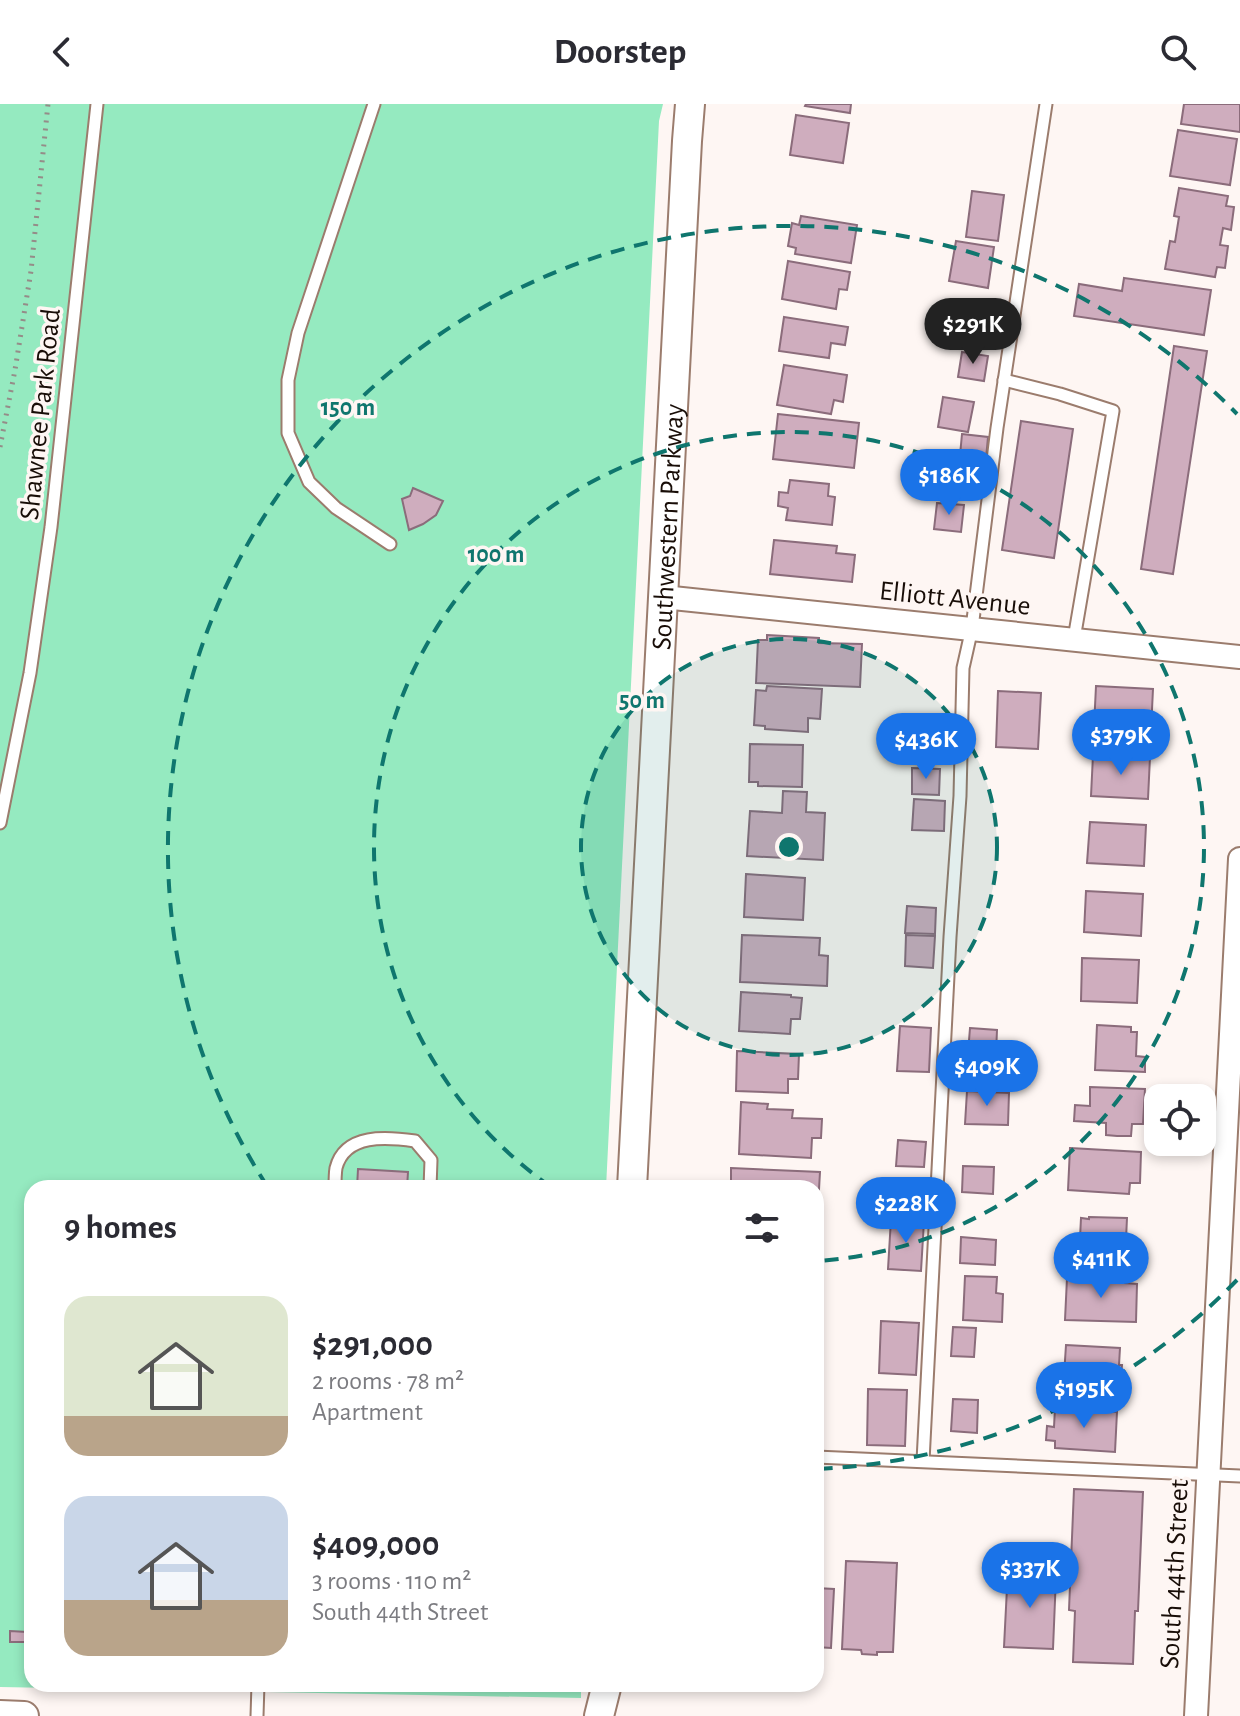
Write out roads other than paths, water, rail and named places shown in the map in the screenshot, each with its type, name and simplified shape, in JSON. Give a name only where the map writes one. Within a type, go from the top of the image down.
[{"type":"street","name":"Southwestern Parkway","points":[[632,1180],[690,104]]},
{"type":"street","name":"Elliott Avenue","points":[[663,597],[1240,657]]},
{"type":"street","name":"South 44th Street","points":[[1196,1716],[1240,859]]},
{"type":"street","points":[[599,1716],[605,1692]]},
{"type":"street","points":[[0,1715],[24,1716]]},
{"type":"lane","name":"Shawnee Park Road","points":[[0,823],[30,673],[51,527],[97,104]]},
{"type":"lane","points":[[374,104],[298,333],[288,380],[288,433],[309,482],[336,508],[390,544]]},
{"type":"lane","points":[[923,1461],[960,796],[963,668],[972,628],[1004,380],[1046,104]]},
{"type":"lane","points":[[1004,380],[1113,411],[1074,639]]},
{"type":"lane","points":[[335,1180],[336,1168],[344,1151],[366,1139],[390,1137],[415,1141],[431,1160],[430,1180]]},
{"type":"lane","points":[[824,1457],[1240,1476]]},
{"type":"lane","points":[[257,1716],[258,1692]]}]
